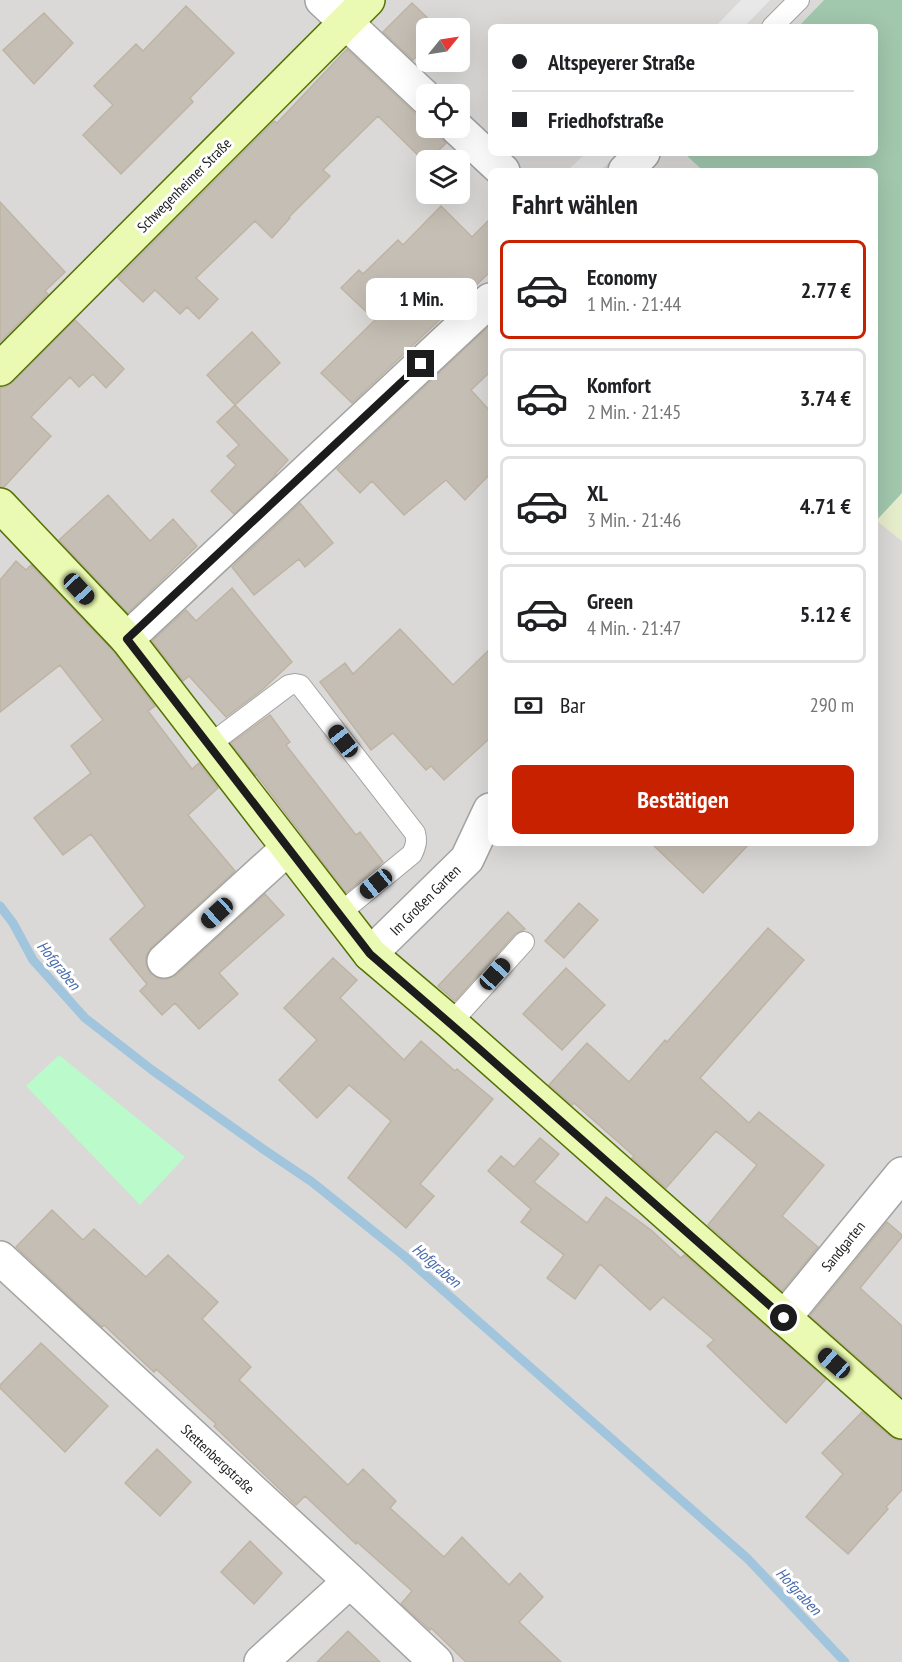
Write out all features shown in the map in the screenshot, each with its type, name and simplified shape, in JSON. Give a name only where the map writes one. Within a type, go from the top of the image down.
[{"type":"main road","name":"Schwegenheimer Straße","points":[[0,369],[357,11]]},
{"type":"main road","points":[[0,504],[127,639],[370,954],[902,1422]]},
{"type":"street","points":[[322,0],[357,11],[416,85]]},
{"type":"street","points":[[468,138],[500,168]]},
{"type":"street","points":[[628,168],[640,156]]},
{"type":"street","points":[[127,639],[488,302]]},
{"type":"street","name":"Im Großen Garten","points":[[370,954],[467,859],[488,814]]},
{"type":"street","points":[[164,961],[288,848]]},
{"type":"street","name":"Sandgarten","points":[[784,1318],[902,1174]]},
{"type":"street","name":"Stettenbergstraße","points":[[0,1258],[436,1662]]},
{"type":"street","points":[[261,1662],[350,1581]]},
{"type":"lane","points":[[775,24],[799,0]]},
{"type":"lane","points":[[209,745],[289,685],[300,685],[415,832],[416,847],[412,854],[339,914]]},
{"type":"lane","points":[[451,1023],[524,942]]},
{"type":"shaded area","points":[[0,0],[824,0],[801,24],[488,24],[488,156],[687,156],[700,168],[488,168],[488,846],[878,846],[878,522],[902,541],[902,1662],[0,1662]]},
{"type":"shaded area","points":[[741,0],[770,0],[747,24],[718,24]]},
{"type":"shaded area","points":[[583,156],[615,156],[603,168],[570,168]]},
{"type":"green space","points":[[824,0],[902,0],[902,493],[878,519],[878,168],[700,168],[687,156],[878,156],[878,24],[801,24]]},
{"type":"green space","points":[[902,493],[902,541],[878,522],[878,518]]},
{"type":"green space","points":[[59,1055],[185,1157],[140,1205],[26,1086]]},
{"type":"building","points":[[412,3],[428,18],[416,18],[416,57],[413,60],[383,32]]},
{"type":"building","points":[[186,6],[234,53],[190,98],[193,102],[121,174],[83,135],[113,105],[94,86],[136,44],[143,51]]},
{"type":"building","points":[[44,13],[73,43],[34,84],[3,50]]},
{"type":"building","points":[[347,49],[416,114],[416,138],[441,138],[446,143],[439,150],[416,150],[416,153],[378,116],[323,170],[330,176],[289,217],[272,238],[255,221],[196,278],[218,299],[199,319],[187,307],[180,314],[155,290],[143,302],[118,278],[274,121],[277,123]]},
{"type":"building","points":[[0,202],[65,272],[45,291],[48,294],[0,342]]},
{"type":"building","points":[[441,206],[472,237],[488,221],[488,274],[352,403],[321,373],[375,320],[341,288],[359,270],[363,274],[398,240],[403,245]]},
{"type":"building","points":[[75,320],[124,369],[106,388],[93,374],[79,387],[70,377],[31,417],[51,436],[4,487],[0,487],[0,387],[13,382]]},
{"type":"building","points":[[488,327],[488,374],[471,390],[488,409],[488,476],[465,500],[446,480],[404,515],[372,481],[360,493],[337,469]]},
{"type":"building","points":[[252,332],[280,363],[235,405],[207,375]]},
{"type":"building","points":[[235,405],[288,460],[276,475],[234,514],[211,491],[236,465],[227,456],[239,445],[217,422]]},
{"type":"building","points":[[108,495],[150,541],[173,519],[197,546],[128,613],[59,540]]},
{"type":"building","points":[[300,503],[333,543],[305,567],[299,559],[254,595],[232,567]]},
{"type":"building","points":[[16,561],[26,570],[31,565],[113,651],[155,706],[148,711],[192,769],[199,763],[218,788],[188,815],[235,871],[151,948],[146,956],[146,964],[150,973],[159,979],[167,979],[176,975],[265,894],[284,915],[219,973],[238,994],[199,1029],[175,1003],[162,1015],[140,991],[147,984],[110,939],[145,906],[91,834],[63,855],[34,818],[91,773],[71,746],[103,720],[60,665],[0,712],[0,580]]},
{"type":"building","points":[[232,588],[292,662],[262,690],[226,717],[189,676],[183,681],[152,641],[186,610],[196,621]]},
{"type":"building","points":[[400,629],[453,685],[488,651],[488,740],[444,780],[431,766],[426,770],[393,733],[371,750],[320,682],[345,663],[353,674]]},
{"type":"building","points":[[270,715],[290,742],[286,745],[356,835],[360,832],[383,862],[346,893],[231,743]]},
{"type":"building","points":[[654,846],[747,846],[703,893]]},
{"type":"building","points":[[579,903],[598,920],[564,958],[545,941]]},
{"type":"building","points":[[508,912],[525,929],[515,934],[455,1001],[438,986]]},
{"type":"building","points":[[768,928],[804,960],[700,1078],[749,1123],[759,1112],[824,1165],[782,1216],[818,1247],[782,1291],[708,1225],[757,1165],[716,1131],[666,1188],[574,1103],[572,1105],[549,1085],[587,1043],[629,1082]]},
{"type":"building","points":[[333,958],[357,980],[340,998],[404,1060],[421,1041],[455,1071],[457,1069],[493,1099],[420,1184],[434,1196],[406,1228],[348,1178],[391,1121],[349,1085],[317,1118],[279,1080],[317,1040],[284,1008]]},
{"type":"building","points":[[566,968],[605,1005],[562,1050],[523,1014]]},
{"type":"building","points":[[540,1138],[559,1154],[534,1182],[587,1223],[606,1197],[651,1230],[681,1258],[686,1256],[826,1379],[786,1423],[707,1346],[714,1340],[663,1297],[650,1310],[600,1264],[575,1299],[547,1278],[564,1255],[521,1222],[531,1209],[488,1171],[501,1156],[514,1167]]},
{"type":"building","points":[[52,1210],[83,1240],[94,1229],[146,1277],[168,1255],[218,1302],[202,1319],[251,1367],[239,1380],[348,1485],[363,1469],[396,1501],[390,1508],[444,1557],[462,1537],[509,1585],[520,1573],[543,1597],[519,1622],[561,1662],[466,1662],[431,1628],[430,1630],[401,1604],[412,1591],[357,1542],[356,1544],[305,1496],[296,1505],[214,1426],[216,1424],[156,1369],[154,1372],[104,1325],[102,1327],[16,1247]]},
{"type":"building","points":[[887,1222],[902,1237],[860,1288],[902,1326],[902,1397],[810,1316]]},
{"type":"building","points":[[41,1343],[108,1406],[65,1452],[0,1388],[0,1385]]},
{"type":"building","points":[[862,1412],[890,1436],[902,1440],[902,1490],[848,1554],[806,1517],[843,1474],[822,1453]]},
{"type":"building","points":[[157,1449],[191,1482],[160,1516],[125,1483]]},
{"type":"building","points":[[250,1541],[282,1573],[254,1604],[221,1572]]},
{"type":"building","points":[[348,1631],[380,1662],[317,1662]]},
{"type":"waterway","name":"Hofgraben","points":[[0,906],[13,923],[33,960],[85,1018],[152,1070],[312,1182],[403,1255],[748,1559],[845,1662]]},
{"type":"route","points":[[421,364],[127,639],[370,954],[784,1318]]}]
